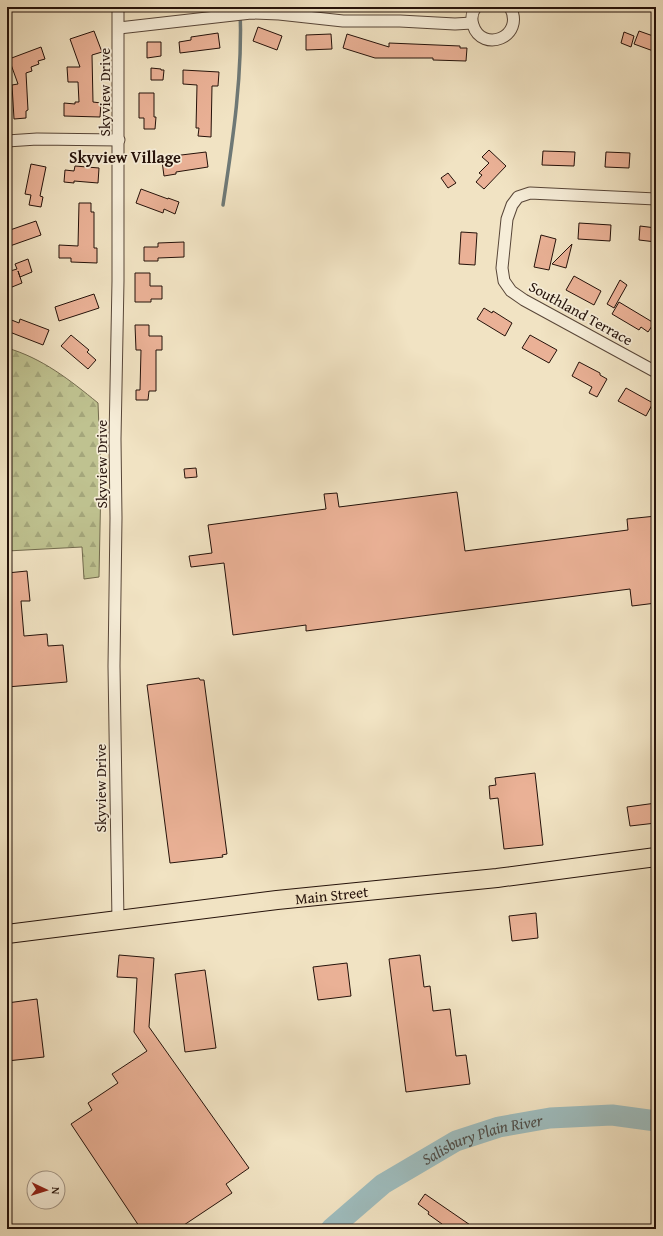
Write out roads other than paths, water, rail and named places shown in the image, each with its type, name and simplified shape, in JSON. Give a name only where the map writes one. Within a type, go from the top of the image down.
[{"type":"main road","name":"Main Street","points":[[7,934],[291,899],[497,878],[656,857]]},
{"type":"street","name":"Skyview Drive","points":[[118,7],[119,140],[114,666],[118,921]]},
{"type":"street","points":[[476,7],[472,16],[472,23],[479,35],[485,39],[492,40],[498,40],[505,37],[510,32],[514,19],[513,12],[510,7]]},
{"type":"street","points":[[119,28],[251,13],[279,14],[343,21],[400,21],[455,24],[472,23]]},
{"type":"street","points":[[7,141],[37,139],[119,140]]},
{"type":"street","name":"Southland Terrace","points":[[656,199],[530,193],[518,196],[512,205],[507,219],[502,268],[504,281],[511,291],[524,300],[656,372]]},
{"type":"waterway","points":[[223,205],[234,131],[239,81],[241,32],[240,7]]},
{"type":"waterway","name":"Salisbury Plain River","points":[[331,1229],[383,1184],[456,1141],[499,1127],[550,1118],[612,1115],[656,1121]]},
{"type":"district","name":"Skyview Village","points":[[125,157]]}]
